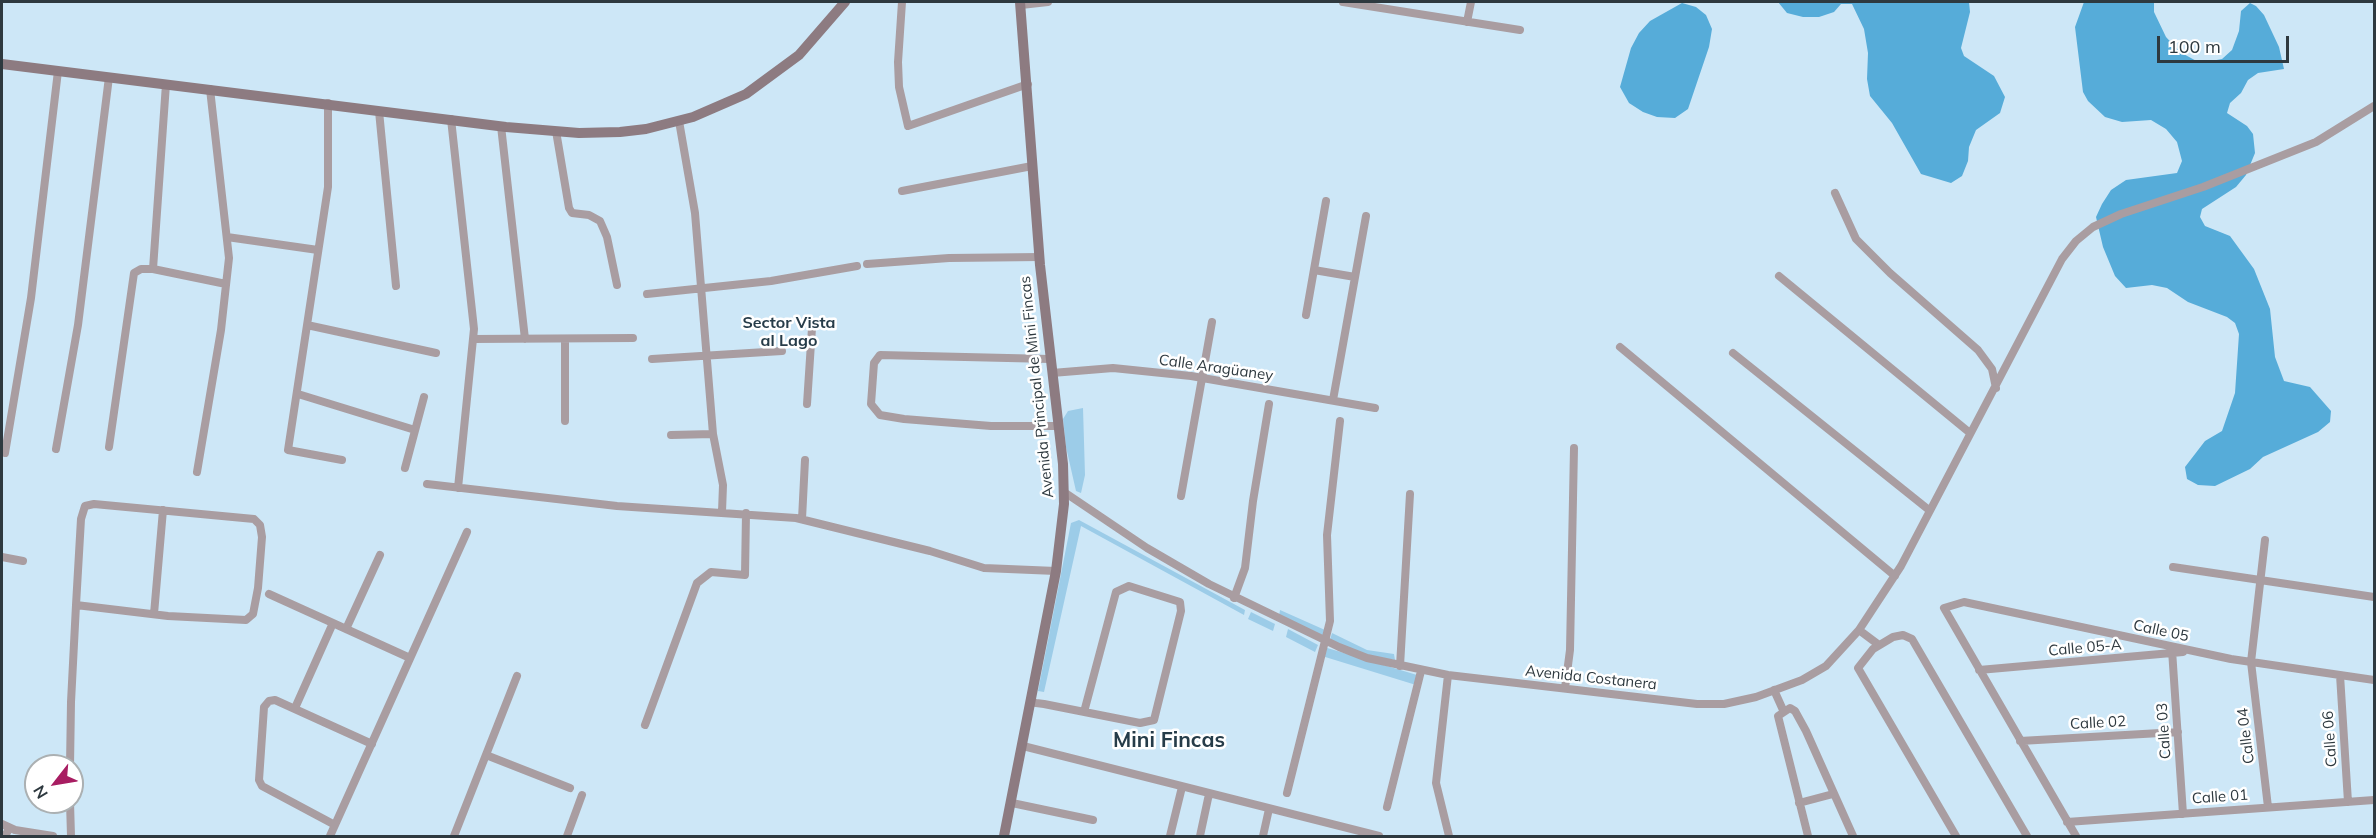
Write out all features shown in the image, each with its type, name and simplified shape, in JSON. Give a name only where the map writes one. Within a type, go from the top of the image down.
[{"type":"street","points":[[2,64],[501,126],[556,131],[620,132],[679,122],[721,107],[769,79],[819,34],[845,2]]},
{"type":"street","points":[[902,2],[898,62],[899,87],[908,126],[1028,84]]},
{"type":"street","points":[[1021,3],[1048,2]]},
{"type":"street","points":[[1343,2],[1520,30]]},
{"type":"street","points":[[1467,22],[1471,2]]},
{"type":"street","name":"Avenida Principal de Mini Fincas","points":[[1004,837],[1056,571],[1064,492],[1040,257],[1021,3]]},
{"type":"street","points":[[4,453],[31,298],[58,71]]},
{"type":"street","points":[[56,449],[78,325],[109,77]]},
{"type":"street","points":[[153,269],[166,84]]},
{"type":"street","points":[[197,472],[229,258],[210,89]]},
{"type":"street","points":[[328,103],[328,187],[288,450],[342,460]]},
{"type":"street","name":"Avenida Costanera","points":[[1064,492],[1147,548],[1234,597],[1324,641],[1367,658],[1449,675],[1711,705],[1739,701],[1802,680],[1826,666],[1859,630],[1894,576],[2062,259],[2076,241],[2093,227],[2121,214],[2203,187],[2316,141],[2374,106]]},
{"type":"street","points":[[379,111],[396,286]]},
{"type":"street","points":[[451,120],[471,294],[473,339],[458,488]]},
{"type":"street","points":[[679,122],[695,213],[713,435],[723,485],[722,512]]},
{"type":"street","points":[[501,126],[525,339]]},
{"type":"street","points":[[556,131],[569,208],[572,213],[589,214],[600,221],[607,237],[617,285]]},
{"type":"street","points":[[902,191],[1032,166]]},
{"type":"street","points":[[1834,193],[1857,239],[1890,273],[1978,350],[1992,369],[1995,388]]},
{"type":"street","points":[[1306,315],[1326,201]]},
{"type":"street","points":[[1333,400],[1366,216]]},
{"type":"street","points":[[226,237],[318,250]]},
{"type":"street","points":[[867,264],[940,259],[1040,257]]},
{"type":"street","points":[[647,294],[771,280],[858,266]]},
{"type":"street","points":[[109,447],[132,279],[137,270],[153,269],[226,284]]},
{"type":"street","points":[[1314,270],[1355,277]]},
{"type":"street","points":[[1779,276],[1970,433]]},
{"type":"street","points":[[1181,496],[1200,378],[1212,322]]},
{"type":"street","points":[[307,325],[436,353]]},
{"type":"street","points":[[807,404],[812,328]]},
{"type":"street","points":[[473,339],[633,338]]},
{"type":"street","points":[[564,339],[565,421]]},
{"type":"street","points":[[1620,347],[1894,576]]},
{"type":"street","points":[[652,359],[782,351]]},
{"type":"street","points":[[1733,353],[1929,510]]},
{"type":"street","points":[[1050,359],[880,355],[874,363],[871,404],[880,415],[904,419],[991,426],[1058,426]]},
{"type":"street","name":"Calle Aragüaney","points":[[1052,373],[1113,368],[1200,378],[1375,408]]},
{"type":"street","points":[[298,394],[415,430]]},
{"type":"street","points":[[405,468],[424,397]]},
{"type":"street","points":[[1234,597],[1245,568],[1269,404]]},
{"type":"street","points":[[1287,793],[1331,611],[1327,535],[1340,421]]},
{"type":"street","points":[[671,435],[713,435]]},
{"type":"street","points":[[1564,688],[1570,650],[1574,448]]},
{"type":"street","points":[[802,519],[805,460]]},
{"type":"street","points":[[427,484],[617,506],[746,513],[802,519],[919,548],[984,568],[1056,571]]},
{"type":"street","points":[[1400,666],[1410,494]]},
{"type":"street","points":[[70,754],[76,605],[81,519],[85,506],[94,504],[254,519],[260,525],[262,537],[258,588],[251,617],[240,622],[76,605]]},
{"type":"street","points":[[154,614],[163,510]]},
{"type":"street","points":[[645,725],[697,584],[711,572],[745,575],[746,513]]},
{"type":"street","points":[[330,837],[467,532]]},
{"type":"street","name":"Calle 04","points":[[2265,540],[2251,662],[2268,807]]},
{"type":"street","points":[[346,629],[380,555]]},
{"type":"street","points":[[2,557],[23,561]]},
{"type":"street","points":[[2174,567],[2374,597]]},
{"type":"street","points":[[1031,702],[1140,723],[1154,720],[1181,611],[1180,602],[1129,586],[1116,592],[1084,712]]},
{"type":"street","points":[[269,594],[410,658]]},
{"type":"street","name":"Calle 05","points":[[1979,670],[1944,608],[1964,602],[2172,650],[2194,651],[2374,680]]},
{"type":"street","points":[[295,708],[333,623]]},
{"type":"street","points":[[1859,630],[1879,645]]},
{"type":"street","points":[[1956,837],[1858,668],[1865,656],[1879,645],[1903,635],[1912,639],[2026,837]]},
{"type":"street","name":"Calle 05-A","points":[[1979,670],[2172,650]]},
{"type":"street","name":"Calle 03","points":[[2172,650],[2183,814]]},
{"type":"street","points":[[1979,670],[2076,837]]},
{"type":"street","points":[[1387,807],[1421,671]]},
{"type":"street","points":[[1449,675],[1436,783],[1449,837]]},
{"type":"street","name":"Calle 06","points":[[2340,675],[2348,802]]},
{"type":"street","points":[[454,837],[517,676]]},
{"type":"street","points":[[1774,690],[1783,710]]},
{"type":"street","points":[[335,825],[268,792],[260,783],[264,707],[272,699],[372,744]]},
{"type":"street","points":[[1808,837],[1778,716],[1783,710],[1792,708],[1852,837]]},
{"type":"street","name":"Calle 02","points":[[2020,741],[2178,732]]},
{"type":"street","points":[[1023,746],[1378,836]]},
{"type":"street","points":[[486,755],[570,788]]},
{"type":"street","points":[[1170,837],[1182,787]]},
{"type":"street","points":[[1200,837],[1209,794]]},
{"type":"street","points":[[1799,803],[1833,794]]},
{"type":"street","points":[[567,837],[582,795]]},
{"type":"street","name":"Calle 01","points":[[2067,822],[2374,800]]},
{"type":"street","points":[[1012,803],[1093,820]]},
{"type":"street","points":[[1263,837],[1269,809]]},
{"type":"street","points":[[70,814],[71,837]]},
{"type":"street","points":[[2,824],[9,829],[53,837]]},
{"type":"street","points":[[1339,837],[1341,826]]},
{"type":"street","points":[[5,837],[9,829]]},
{"type":"shaded area","points":[[1778,2],[1969,2],[1970,12],[1961,48],[1964,56],[1994,76],[2005,97],[2000,113],[1976,130],[1962,176],[1951,183],[1921,174],[1892,123],[1870,96],[1867,79],[1868,53],[1864,29],[1852,4],[1841,4],[1834,12],[1819,17],[1803,17],[1787,13]]},
{"type":"shaded area","points":[[2084,2],[2154,2],[2154,12],[2166,37],[2180,52],[2200,63],[2222,59],[2232,50],[2239,31],[2241,11],[2250,3],[2264,15],[2279,47],[2284,69],[2258,73],[2248,80],[2241,93],[2230,103],[2227,113],[2247,126],[2253,134],[2255,153],[2246,175],[2236,187],[2202,209],[2200,217],[2205,226],[2230,236],[2254,269],[2270,309],[2275,357],[2284,381],[2310,387],[2331,411],[2330,422],[2318,432],[2263,457],[2250,469],[2215,486],[2198,485],[2187,479],[2185,467],[2205,441],[2222,431],[2235,393],[2239,334],[2235,323],[2227,317],[2188,302],[2167,288],[2152,285],[2126,288],[2115,276],[2103,247],[2096,217],[2102,204],[2111,190],[2126,180],[2177,173],[2182,161],[2177,142],[2166,129],[2151,120],[2122,122],[2105,117],[2088,101],[2083,92],[2075,27]]},
{"type":"shaded area","points":[[1682,3],[1696,7],[1706,15],[1712,29],[1709,47],[1688,109],[1675,118],[1657,117],[1629,103],[1620,87],[1631,48],[1639,33],[1650,21]]},
{"type":"shaded area","points":[[1083,408],[1085,475],[1081,493],[1076,491],[1066,447],[1063,419],[1068,411]]},
{"type":"shaded area","points":[[1079,520],[1245,610],[1244,615],[1081,526],[1044,692],[1038,691],[1071,523]]},
{"type":"shaded area","points":[[1280,610],[1325,630],[1323,637],[1279,616]]},
{"type":"shaded area","points":[[1251,612],[1275,624],[1273,631],[1248,619]]},
{"type":"shaded area","points":[[1288,629],[1318,645],[1315,652],[1286,637]]},
{"type":"shaded area","points":[[1332,633],[1367,650],[1394,654],[1395,660],[1367,655],[1330,640]]},
{"type":"shaded area","points":[[1324,647],[1417,675],[1416,685],[1322,656]]},
{"type":"district","name":"Sector Vista al Lago","points":[[789,332]]},
{"type":"district","name":"Mini Fincas","points":[[1169,741]]}]
